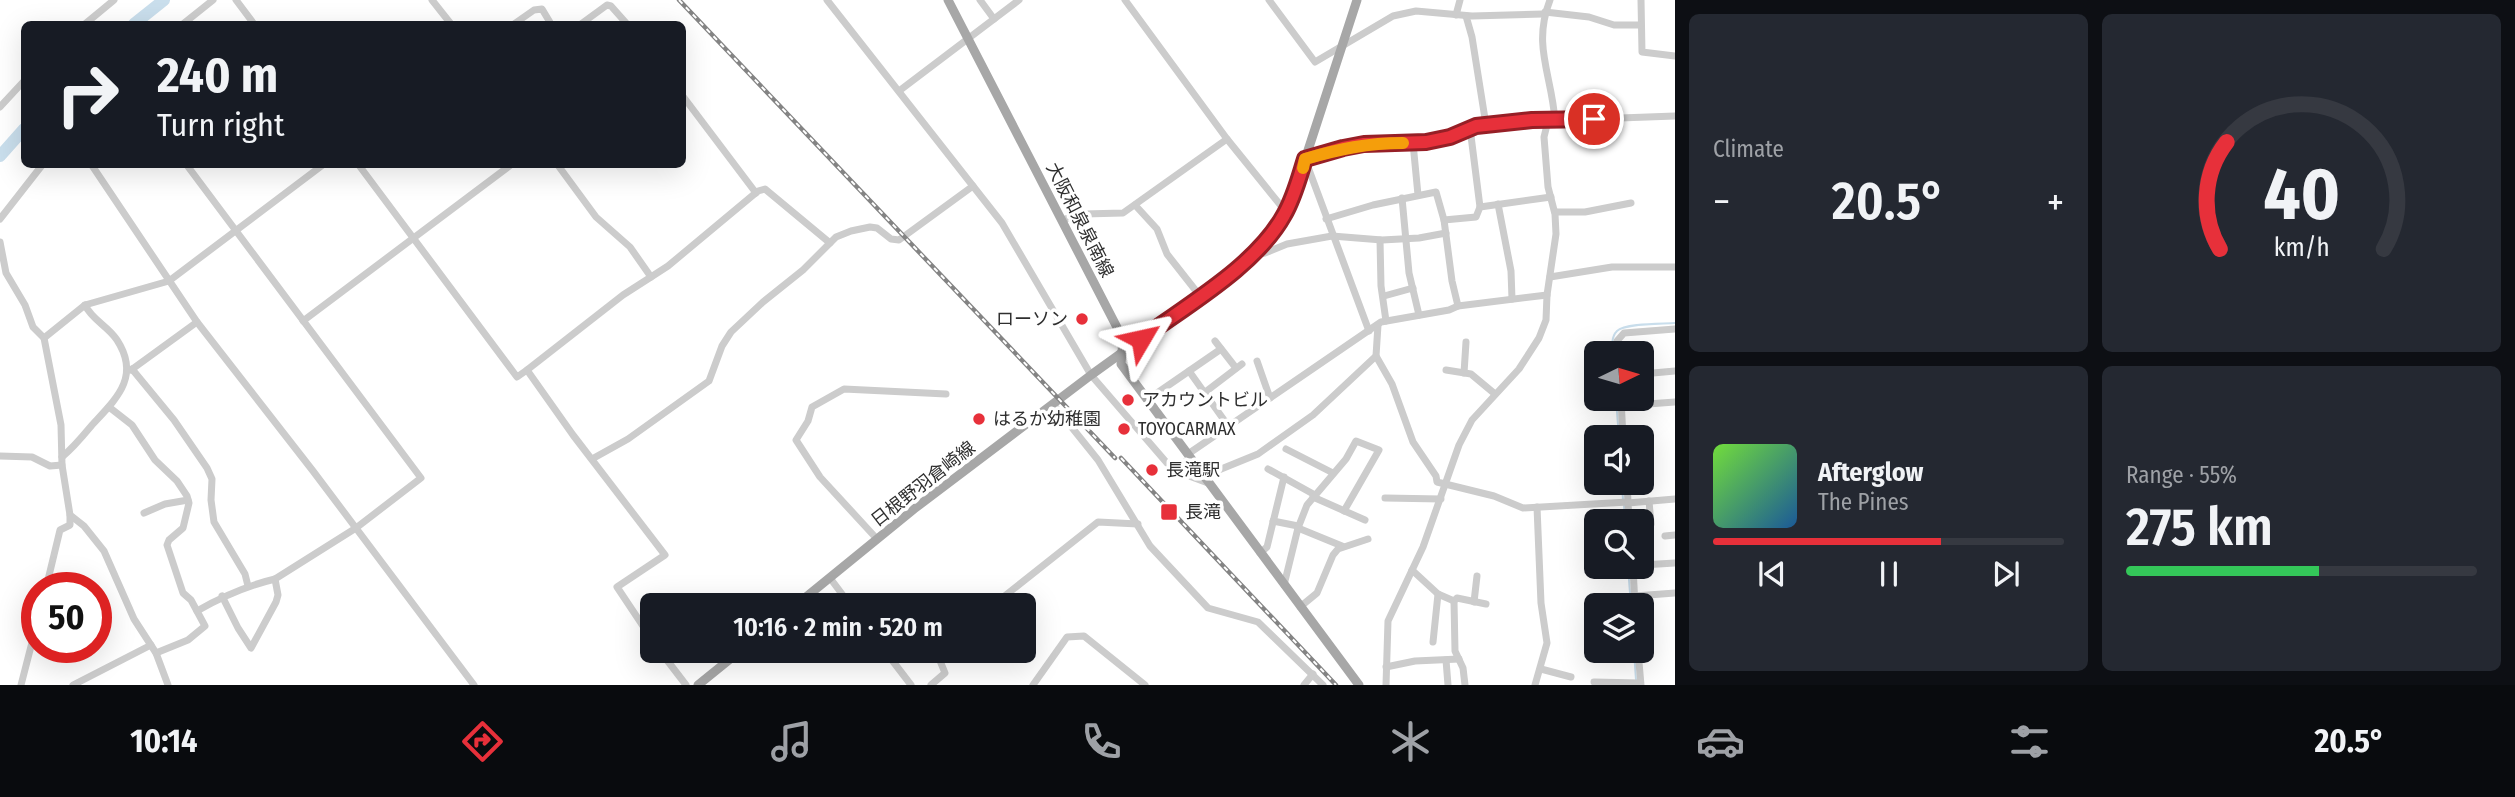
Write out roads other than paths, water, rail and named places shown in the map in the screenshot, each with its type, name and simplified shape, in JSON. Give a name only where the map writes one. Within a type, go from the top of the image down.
[{"type":"main road","name":"大阪和泉泉南線","points":[[948,0],[1123,339],[1121,364],[1359,685]]},
{"type":"main road","name":"日根野羽倉崎線","points":[[811,593],[1091,374],[1253,255],[1286,212],[1357,0]]},
{"type":"main road","points":[[698,685],[725,663]]},
{"type":"street","points":[[89,21],[114,0]]},
{"type":"street","points":[[187,21],[213,0]]},
{"type":"street","points":[[236,0],[252,21]]},
{"type":"street","points":[[432,0],[448,21]]},
{"type":"street","points":[[827,0],[1002,223],[1091,374],[1173,470],[1207,480],[1258,454],[1313,415],[1376,356]]},
{"type":"street","points":[[980,0],[995,19]]},
{"type":"street","points":[[899,90],[1019,0]]},
{"type":"street","points":[[1125,0],[1227,139],[1286,212]]},
{"type":"street","points":[[1269,0],[1315,62],[1394,16],[1416,11],[1466,16],[1544,13],[1589,17],[1614,25],[1640,25]]},
{"type":"street","points":[[1456,15],[1460,0]]},
{"type":"street","points":[[1386,685],[1388,621],[1441,499],[1459,445],[1472,420],[1519,369],[1539,338],[1546,320],[1556,234],[1544,137],[1551,121],[1553,93],[1543,60],[1544,13],[1549,0]]},
{"type":"street","points":[[1642,0],[1642,52],[1675,56]]},
{"type":"street","points":[[586,21],[607,5],[624,21]]},
{"type":"street","points":[[518,21],[534,10],[542,9],[549,21]]},
{"type":"street","points":[[1466,16],[1472,37],[1486,125]]},
{"type":"street","points":[[0,107],[21,84]]},
{"type":"street","points":[[686,100],[756,193]]},
{"type":"street","points":[[1369,331],[1305,159],[1364,144],[1413,143],[1450,137],[1470,128],[1486,125],[1675,116]]},
{"type":"street","points":[[1444,220],[1476,217],[1480,207],[1470,128]]},
{"type":"street","points":[[1062,220],[1084,214],[1124,213],[1227,139]]},
{"type":"street","points":[[1413,143],[1418,195]]},
{"type":"street","points":[[0,219],[40,168]]},
{"type":"street","points":[[94,168],[197,322],[474,685]]},
{"type":"street","points":[[189,168],[421,478],[356,528],[275,579],[222,596],[197,611]]},
{"type":"street","points":[[44,338],[85,304],[169,281],[319,168]]},
{"type":"street","points":[[361,168],[517,377],[623,295],[668,265],[756,193],[765,189],[830,243]]},
{"type":"street","points":[[303,321],[507,168]]},
{"type":"street","points":[[560,168],[596,217],[630,247],[651,277]]},
{"type":"street","points":[[592,459],[628,439],[709,381],[722,346],[731,332],[803,270],[836,237],[870,227],[877,228],[891,239],[899,240],[973,186]]},
{"type":"street","points":[[1326,219],[1402,198],[1436,192],[1444,220],[1458,306]]},
{"type":"street","points":[[1480,207],[1551,197]]},
{"type":"street","points":[[1402,198],[1419,315]]},
{"type":"street","points":[[1555,212],[1585,212],[1631,203]]},
{"type":"street","points":[[1498,204],[1511,271],[1511,299]]},
{"type":"street","points":[[1135,205],[1157,229],[1167,254],[1200,296]]},
{"type":"street","points":[[1253,255],[1287,244],[1332,236],[1380,240],[1446,233]]},
{"type":"street","points":[[1380,240],[1381,286],[1386,321]]},
{"type":"street","points":[[0,242],[6,273],[25,305],[33,327],[44,338],[61,425],[62,461],[70,525],[60,530],[50,572]]},
{"type":"street","points":[[1550,277],[1612,267],[1675,267]]},
{"type":"street","points":[[1384,296],[1413,288]]},
{"type":"street","points":[[1173,470],[1229,426],[1386,321],[1458,306],[1547,295]]},
{"type":"street","points":[[85,304],[90,315],[108,328],[118,342],[130,371],[174,420],[207,468],[212,479],[214,522],[245,573],[248,586]]},
{"type":"street","points":[[0,456],[30,457],[50,466],[62,461],[124,388],[130,371],[197,322]]},
{"type":"street","points":[[1378,325],[1376,356],[1392,384],[1413,442],[1436,476],[1437,482],[1494,496],[1523,508],[1675,499]]},
{"type":"street","points":[[1618,341],[1624,333],[1675,329]]},
{"type":"street","points":[[1204,393],[1239,366],[1215,341]]},
{"type":"street","points":[[1464,373],[1466,342]]},
{"type":"street","points":[[1147,400],[1221,349]]},
{"type":"street","points":[[1257,361],[1270,398]]},
{"type":"street","points":[[527,370],[665,555],[617,587],[640,622]]},
{"type":"street","points":[[1446,370],[1471,374],[1496,394]]},
{"type":"street","points":[[1189,371],[1229,426]]},
{"type":"street","points":[[1654,373],[1675,371]]},
{"type":"street","points":[[877,539],[820,477],[796,440],[808,421],[812,407],[844,389],[946,394]]},
{"type":"street","points":[[1654,402],[1675,402]]},
{"type":"street","points":[[1053,404],[1098,460],[1150,546],[1208,608],[1258,622],[1323,685]]},
{"type":"street","points":[[109,407],[138,432],[155,460],[177,481],[188,500],[183,528],[167,545],[183,593],[191,600],[205,626],[188,640],[156,653]]},
{"type":"street","points":[[1284,585],[1298,527],[1307,505],[1346,459],[1356,441],[1378,450],[1344,511]]},
{"type":"street","points":[[1286,449],[1333,473]]},
{"type":"street","points":[[1268,469],[1314,496],[1365,520]]},
{"type":"street","points":[[1261,553],[1267,547],[1284,477]]},
{"type":"street","points":[[1628,495],[1628,509]]},
{"type":"street","points":[[1385,498],[1441,499]]},
{"type":"street","points":[[144,513],[165,504],[188,500]]},
{"type":"street","points":[[1649,501],[1650,509]]},
{"type":"street","points":[[1535,685],[1547,643],[1537,507]]},
{"type":"street","points":[[70,515],[84,526],[104,551],[134,619],[156,653],[167,685]]},
{"type":"street","points":[[1273,520],[1298,527],[1342,546]]},
{"type":"street","points":[[1008,593],[1098,522],[1138,524]]},
{"type":"street","points":[[1665,536],[1675,535]]},
{"type":"street","points":[[1300,607],[1317,593],[1333,555],[1342,546],[1368,539]]},
{"type":"street","points":[[1654,564],[1675,563]]},
{"type":"street","points":[[1412,570],[1438,594],[1454,601]]},
{"type":"street","points":[[1474,602],[1477,576]]},
{"type":"street","points":[[830,578],[841,593]]},
{"type":"street","points":[[222,596],[251,648],[276,602],[278,595],[275,579]]},
{"type":"street","points":[[1654,595],[1675,593]]},
{"type":"street","points":[[1433,642],[1438,594]]},
{"type":"street","points":[[1454,601],[1457,598],[1486,604]]},
{"type":"street","points":[[1454,601],[1455,651],[1465,685]]},
{"type":"street","points":[[1033,685],[1067,637],[1084,636],[1145,685]]},
{"type":"street","points":[[73,685],[152,645]]},
{"type":"street","points":[[1386,667],[1415,661],[1459,659]]},
{"type":"street","points":[[1446,660],[1448,685]]},
{"type":"street","points":[[21,685],[27,663]]},
{"type":"street","points":[[669,663],[686,685]]},
{"type":"street","points":[[894,663],[911,685]]},
{"type":"street","points":[[931,685],[945,673],[941,663]]},
{"type":"street","points":[[1594,682],[1640,684],[1639,663]]},
{"type":"street","points":[[1541,668],[1571,677]]},
{"type":"street","points":[[1304,685],[1313,674]]},
{"type":"waterway","points":[[138,21],[164,0]]},
{"type":"waterway","points":[[0,156],[21,132]]},
{"type":"waterway","points":[[1613,341],[1621,328],[1675,323]]},
{"type":"waterway","points":[[1617,411],[1618,425]]},
{"type":"waterway","points":[[1623,495],[1623,500]]},
{"type":"waterway","points":[[1624,505],[1624,509]]},
{"type":"waterway","points":[[1629,579],[1630,593]]},
{"type":"waterway","points":[[1635,663],[1636,680]]},
{"type":"railway","points":[[679,0],[1115,458]]},
{"type":"railway","points":[[1121,458],[1336,685]]},
{"type":"place","name":"ローソン","points":[[1082,319]]},
{"type":"place","name":"アカウントビル","points":[[1128,400]]},
{"type":"place","name":"はるか幼稚園","points":[[979,419]]},
{"type":"place","name":"TOYOCARMAX","points":[[1124,429]]},
{"type":"place","name":"長滝駅","points":[[1152,470]]},
{"type":"place","name":"長滝","points":[[1169,512]]}]
